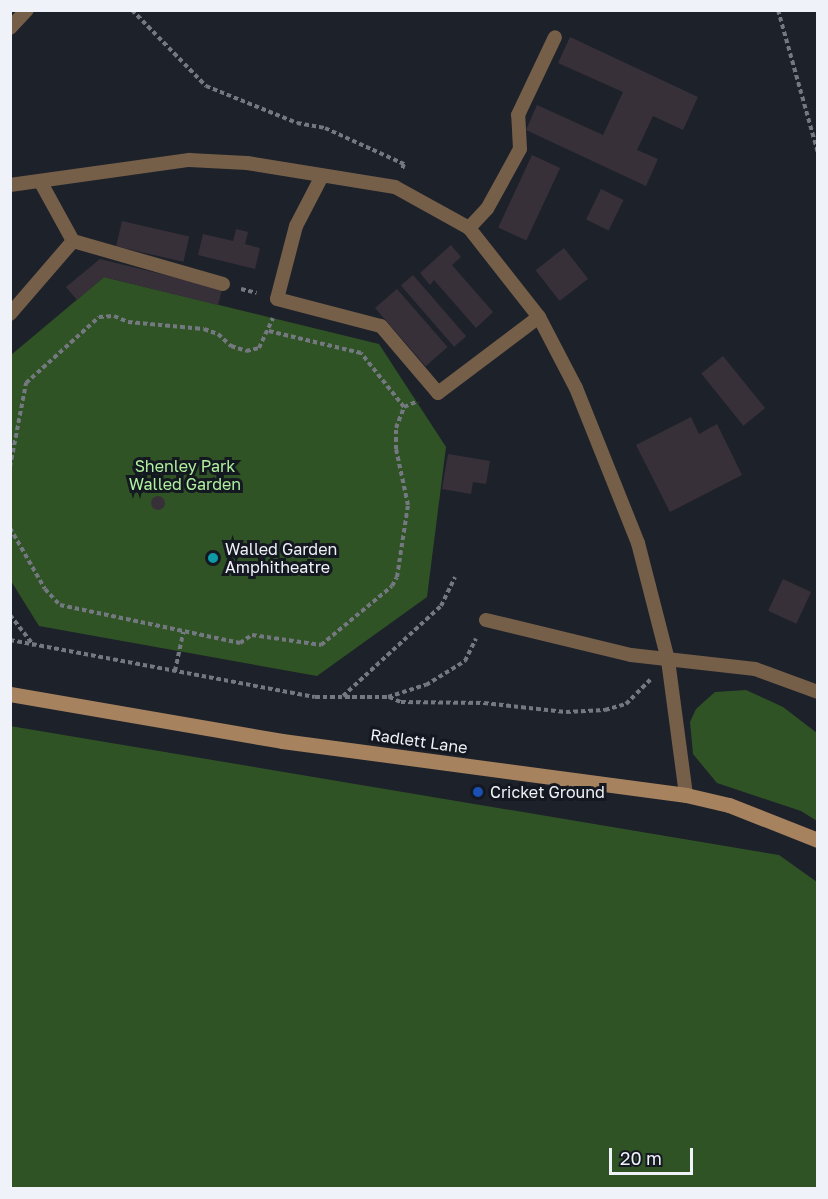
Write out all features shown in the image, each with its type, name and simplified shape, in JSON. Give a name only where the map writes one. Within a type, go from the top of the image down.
[{"type":"street","name":"Radlett Lane","points":[[10,694],[282,741],[686,795],[729,805],[818,840]]},
{"type":"lane","points":[[10,28],[27,10]]},
{"type":"lane","points":[[469,228],[487,209],[520,149],[518,115],[555,37]]},
{"type":"lane","points":[[10,185],[189,160],[247,163],[395,187],[469,228],[539,317],[576,388],[638,543],[668,660],[686,795]]},
{"type":"lane","points":[[322,176],[296,226],[277,299],[381,326],[438,393],[539,317]]},
{"type":"lane","points":[[40,181],[73,241],[223,284]]},
{"type":"lane","points":[[10,314],[73,241]]},
{"type":"lane","points":[[486,620],[668,660],[755,669],[818,692]]},
{"type":"path","points":[[132,10],[206,86],[297,123],[325,128],[404,164],[395,187]]},
{"type":"path","points":[[778,10],[818,153]]},
{"type":"path","points":[[223,284],[277,299]]},
{"type":"path","points":[[10,467],[26,383],[99,317],[114,316],[128,322],[204,329],[246,351],[259,348],[273,318]]},
{"type":"path","points":[[10,528],[45,589],[60,605],[240,643],[252,635],[321,645],[392,586],[400,566],[408,505],[396,449],[396,428],[404,406],[361,353],[269,330]]},
{"type":"path","points":[[342,697],[441,606],[455,576]]},
{"type":"path","points":[[10,615],[34,646]]},
{"type":"path","points":[[10,639],[34,646],[315,697],[388,697],[426,685],[465,661],[486,620]]},
{"type":"path","points":[[176,671],[183,632]]},
{"type":"path","points":[[388,697],[401,702],[484,703],[566,712],[605,711],[626,704],[668,660]]},
{"type":"green space","name":"Shenley Park Walled Garden","points":[[104,277],[379,344],[446,447],[427,597],[317,676],[39,626],[11,581],[11,355]]},
{"type":"green space","points":[[746,690],[783,707],[817,733],[817,821],[801,811],[717,783],[693,754],[690,722],[696,709],[715,692]]},
{"type":"green space","points":[[10,726],[779,855],[817,882],[817,1188],[11,1188]]},
{"type":"building","points":[[570,37],[698,97],[683,130],[653,116],[637,150],[658,159],[646,186],[526,130],[537,105],[603,135],[623,92],[558,63]]},
{"type":"building","points":[[532,155],[560,168],[526,241],[498,228]]},
{"type":"building","points":[[601,189],[623,200],[609,231],[586,220]]},
{"type":"building","points":[[122,221],[189,237],[183,262],[116,246]]},
{"type":"building","points":[[236,229],[248,232],[245,244],[260,248],[255,269],[198,255],[203,234],[233,241]]},
{"type":"building","points":[[451,245],[461,257],[452,265],[493,312],[476,328],[434,280],[430,285],[420,273]]},
{"type":"building","points":[[564,248],[588,279],[560,301],[536,270]]},
{"type":"building","points":[[100,259],[222,289],[218,305],[104,277],[77,300],[66,287]]},
{"type":"building","points":[[413,275],[466,336],[454,347],[401,285]]},
{"type":"building","points":[[397,289],[448,347],[426,366],[375,308]]},
{"type":"building","points":[[723,356],[765,408],[743,426],[701,374]]},
{"type":"building","points":[[691,417],[699,434],[717,424],[742,475],[670,512],[636,445]]},
{"type":"building","points":[[448,454],[490,461],[486,484],[473,482],[471,494],[442,489]]},
{"type":"building","points":[[158,496],[163,498],[165,503],[163,508],[158,510],[153,508],[151,503],[153,498]]},
{"type":"building","points":[[783,579],[811,592],[796,624],[768,611]]},
{"type":"place","name":"Walled Garden Amphitheatre","points":[[213,558]]},
{"type":"place","name":"Cricket Ground","points":[[478,792]]}]
